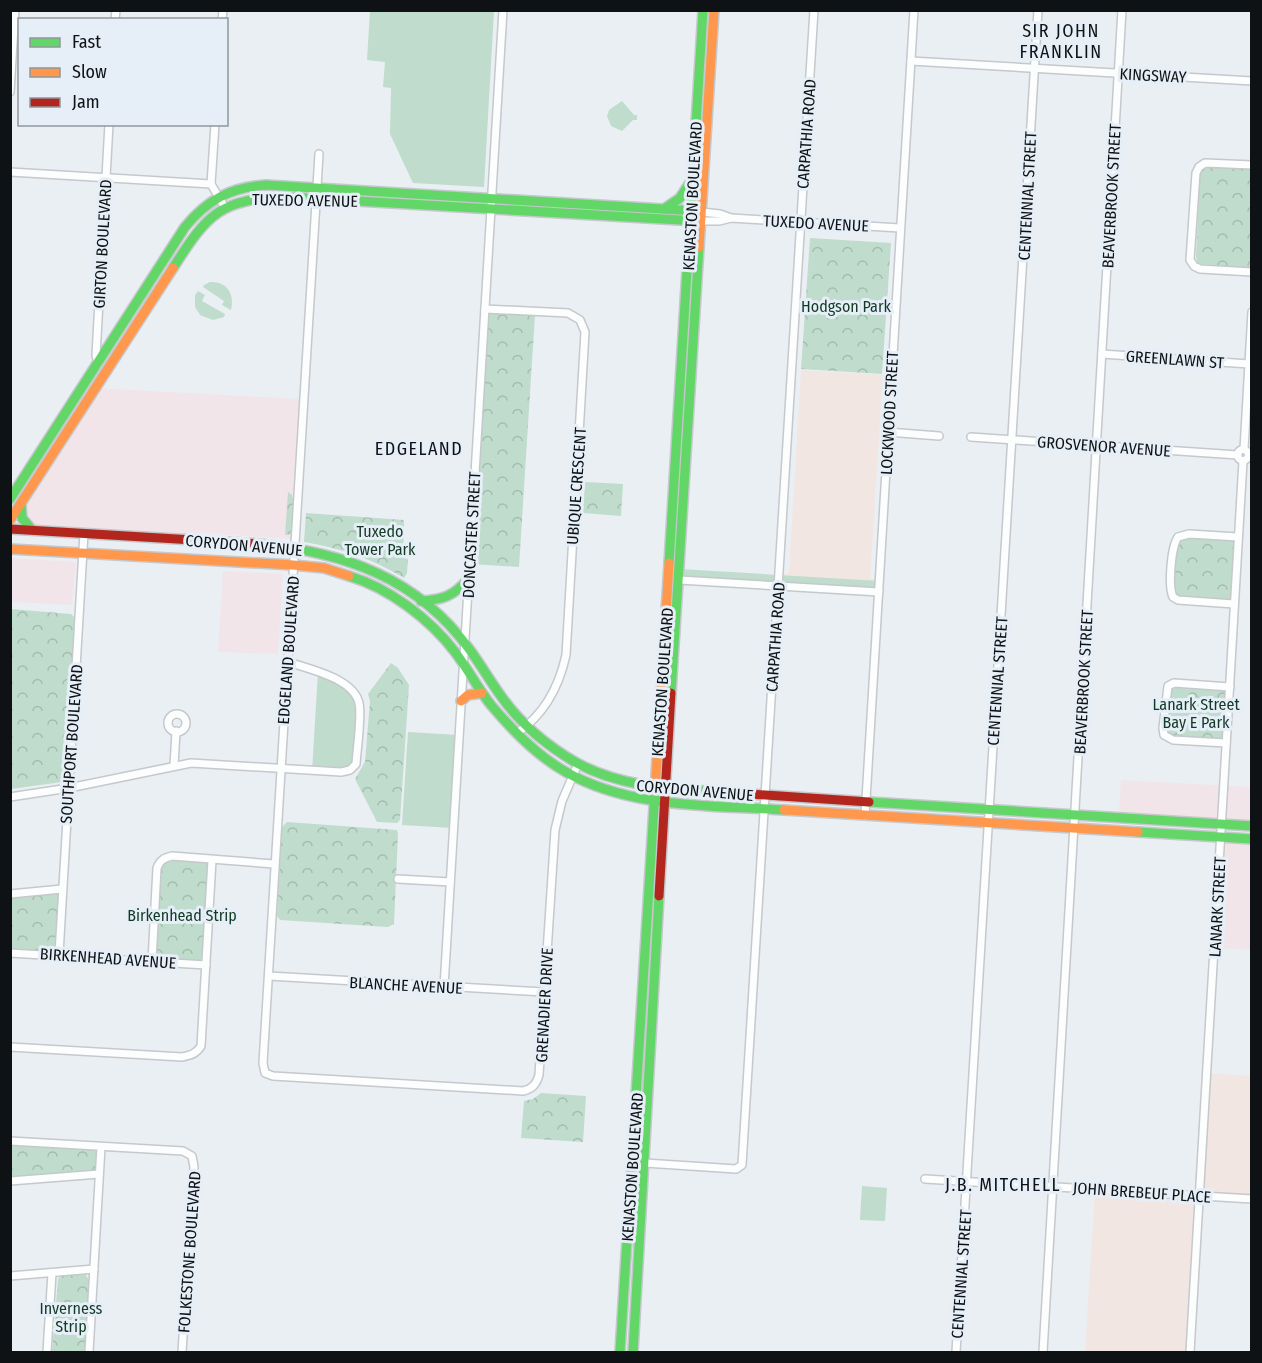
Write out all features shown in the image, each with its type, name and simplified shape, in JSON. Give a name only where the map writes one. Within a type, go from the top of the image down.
[{"type":"main road","name":"KENASTON BOULEVARD","points":[[660,789],[703,10]]},
{"type":"main road","name":"KENASTON BOULEVARD","points":[[620,1353],[659,802],[679,580],[714,10]]},
{"type":"main road","points":[[664,209],[680,198],[693,178]]},
{"type":"main road","name":"TUXEDO AVENUE","points":[[10,499],[191,219],[202,207],[234,188],[253,185],[317,187],[691,211],[701,216]]},
{"type":"main road","points":[[400,192],[400,203]]},
{"type":"main road","name":"TUXEDO AVENUE","points":[[10,520],[191,240],[208,219],[224,206],[260,197],[316,198],[690,221],[701,216]]},
{"type":"main road","points":[[21,504],[22,518],[32,530]]},
{"type":"main road","name":"CORYDON AVENUE","points":[[10,529],[266,544],[328,554],[360,564],[389,578],[421,601],[449,626],[464,642],[487,676],[527,726],[558,752],[578,764],[628,784],[660,789],[1251,826]]},
{"type":"main road","name":"CORYDON AVENUE","points":[[10,549],[293,565],[324,568],[356,578],[383,591],[423,618],[440,635],[482,693],[532,748],[573,776],[628,796],[659,802],[1251,839]]},
{"type":"main road","points":[[421,601],[443,600],[450,597],[468,579]]},
{"type":"main road","points":[[440,635],[449,626]]},
{"type":"main road","points":[[476,684],[487,676]]},
{"type":"main road","points":[[461,701],[468,695],[482,693]]},
{"type":"main road","name":"KENASTON BOULEVARD","points":[[633,1353],[645,1163],[659,802]]},
{"type":"street","points":[[10,92],[15,10]]},
{"type":"street","name":"DONCASTER STREET","points":[[444,987],[503,10]]},
{"type":"street","name":"CARPATHIA ROAD","points":[[645,1163],[736,1169],[742,1165],[814,10]]},
{"type":"street","name":"LOCKWOOD STREET","points":[[865,816],[914,10]]},
{"type":"street","name":"CENTENNIAL STREET","points":[[956,1353],[1038,10]]},
{"type":"street","name":"BEAVERBROOK STREET","points":[[1043,1353],[1122,10]]},
{"type":"street","name":"KINGSWAY","points":[[911,61],[1251,81]]},
{"type":"street","name":"GIRTON BOULEVARD","points":[[98,364],[96,355],[109,126]]},
{"type":"street","points":[[215,126],[211,184],[224,206]]},
{"type":"street","name":"EDGELAND BOULEVARD","points":[[265,1073],[263,1063],[274,864],[319,154]]},
{"type":"street","points":[[1251,165],[1205,163],[1199,167],[1196,172],[1190,260],[1200,269],[1251,272]]},
{"type":"street","points":[[10,172],[211,184]]},
{"type":"street","name":"TUXEDO AVENUE","points":[[701,216],[719,221],[731,218],[900,228]]},
{"type":"street","name":"UBIQUE CRESCENT","points":[[485,309],[568,313],[580,320],[585,332],[566,655],[557,687],[547,704],[527,726],[517,733]]},
{"type":"street","name":"LANARK STREET","points":[[1190,1353],[1238,537],[1245,455],[1251,312]]},
{"type":"street","name":"GREENLAWN ST","points":[[1102,354],[1249,364]]},
{"type":"street","points":[[888,432],[939,436]]},
{"type":"street","name":"GROSVENOR AVENUE","points":[[971,437],[1245,455]]},
{"type":"street","name":"SOUTHPORT BOULEVARD","points":[[59,954],[84,533]]},
{"type":"street","points":[[1234,604],[1178,600],[1173,597],[1170,588],[1173,549],[1178,537],[1189,534],[1238,537]]},
{"type":"street","points":[[679,580],[879,592]]},
{"type":"street","points":[[10,797],[191,764],[341,772],[350,770],[356,764],[360,705],[356,695],[327,674],[288,662]]},
{"type":"street","points":[[1226,743],[1173,740],[1164,735],[1163,728],[1168,686],[1174,683],[1230,687]]},
{"type":"street","points":[[174,766],[176,731]]},
{"type":"street","name":"GRENADIER DRIVE","points":[[265,1073],[285,1077],[523,1091],[537,1083],[555,830],[562,801],[578,764]]},
{"type":"street","points":[[152,961],[158,868],[164,858],[172,856],[274,864]]},
{"type":"street","points":[[10,1047],[182,1057],[198,1051],[201,1046],[212,860]]},
{"type":"street","points":[[398,879],[450,882]]},
{"type":"street","points":[[10,894],[62,889]]},
{"type":"street","name":"BIRKENHEAD AVENUE","points":[[10,953],[206,964]]},
{"type":"street","name":"BLANCHE AVENUE","points":[[268,976],[544,992]]},
{"type":"street","name":"FOLKESTONE BOULEVARD","points":[[10,1141],[183,1151],[189,1153],[194,1159],[182,1353]]},
{"type":"street","points":[[89,1353],[101,1147]]},
{"type":"street","points":[[10,1181],[99,1174]]},
{"type":"street","name":"JOHN BREBEUF PLACE","points":[[925,1179],[1251,1199]]},
{"type":"street","points":[[10,1276],[94,1269]]},
{"type":"street","points":[[47,1353],[52,1273]]},
{"type":"shaded area","points":[[801,370],[883,375],[870,578],[879,581],[879,592],[778,574],[789,574]]},
{"type":"shaded area","points":[[95,388],[299,399],[292,539],[201,533],[189,536],[32,526],[25,518],[25,503]]},
{"type":"shaded area","points":[[11,558],[76,562],[72,605],[11,602]]},
{"type":"shaded area","points":[[223,571],[283,574],[278,654],[218,652]]},
{"type":"shaded area","points":[[1121,780],[1251,787],[1251,822],[1119,814]]},
{"type":"shaded area","points":[[1226,841],[1251,842],[1251,950],[1220,948]]},
{"type":"shaded area","points":[[1207,1073],[1251,1076],[1251,1199],[1200,1196]]},
{"type":"shaded area","points":[[1095,1189],[1200,1196],[1190,1352],[1085,1352]]},
{"type":"green space","points":[[370,11],[494,11],[484,187],[413,183],[390,134],[391,88],[383,87],[385,62],[367,60]]},
{"type":"green space","points":[[622,101],[634,115],[637,115],[637,120],[633,120],[622,131],[611,126],[607,116],[609,110]]},
{"type":"green space","points":[[1206,167],[1251,168],[1251,268],[1197,262],[1200,172]]},
{"type":"green space","name":"Hodgson Park","points":[[810,238],[891,243],[882,374],[801,369]]},
{"type":"green space","points":[[210,282],[225,286],[231,294],[231,310],[222,305],[224,301],[203,287]]},
{"type":"green space","points":[[198,291],[205,295],[202,301],[225,314],[224,317],[213,320],[200,315],[195,307],[195,295]]},
{"type":"green space","points":[[488,311],[535,314],[519,567],[472,564]]},
{"type":"green space","points":[[585,482],[623,484],[621,516],[583,513]]},
{"type":"green space","points":[[288,492],[293,499],[292,534],[285,535]]},
{"type":"green space","name":"Tuxedo Tower Park","points":[[306,513],[404,520],[403,558],[408,559],[407,573],[404,578],[356,555],[304,542]]},
{"type":"green space","points":[[1178,537],[1238,537],[1234,604],[1178,600],[1171,588]]},
{"type":"green space","points":[[680,569],[879,581],[879,592],[679,580]]},
{"type":"green space","points":[[11,609],[71,614],[75,618],[65,778],[62,782],[11,789]]},
{"type":"green space","points":[[391,663],[398,668],[409,685],[400,820],[397,823],[377,822],[355,779],[365,762],[370,701],[368,694]]},
{"type":"green space","points":[[318,672],[345,685],[360,705],[356,764],[350,770],[312,771]]},
{"type":"green space","name":"Lanark Street Bay E Park","points":[[1168,686],[1230,687],[1226,743],[1173,740],[1163,728]]},
{"type":"green space","points":[[408,732],[459,735],[453,828],[402,825]]},
{"type":"green space","points":[[287,822],[397,830],[394,924],[388,927],[280,920],[277,916],[282,827]]},
{"type":"green space","name":"Birkenhead Strip","points":[[164,858],[212,860],[206,965],[152,961],[157,868]]},
{"type":"green space","points":[[62,889],[59,954],[11,953],[11,894]]},
{"type":"green space","points":[[541,1093],[586,1096],[583,1142],[521,1138],[524,1101],[533,1099]]},
{"type":"green space","points":[[10,1141],[101,1147],[99,1174],[11,1181]]},
{"type":"green space","points":[[862,1186],[887,1188],[885,1221],[860,1220]]},
{"type":"green space","name":"Inverness Strip","points":[[86,1275],[90,1282],[86,1352],[52,1352],[58,1279],[61,1276]]},
{"type":"traffic: fast","points":[[669,563],[703,10]]},
{"type":"traffic: fast","points":[[664,209],[680,198],[691,181]]},
{"type":"traffic: fast","points":[[10,499],[185,227],[211,202],[231,192],[266,185],[696,211]]},
{"type":"traffic: fast","points":[[173,268],[196,234],[219,212],[232,205],[266,198],[289,197],[697,221]]},
{"type":"traffic: fast","points":[[671,693],[699,247]]},
{"type":"traffic: fast","points":[[21,504],[22,518],[32,530]]},
{"type":"traffic: fast","points":[[259,544],[321,554],[349,562],[403,587],[427,604],[449,625],[470,650],[508,706],[525,724],[544,741],[575,762],[627,782],[664,788],[720,792]]},
{"type":"traffic: fast","points":[[349,576],[364,581],[394,597],[434,628],[455,652],[486,699],[508,724],[535,750],[566,772],[591,784],[644,799],[700,806],[784,810]]},
{"type":"traffic: fast","points":[[421,601],[447,596],[468,579]]},
{"type":"traffic: fast","points":[[620,1352],[655,791]]},
{"type":"traffic: fast","points":[[869,802],[1252,826]]},
{"type":"traffic: fast","points":[[1138,832],[1252,839]]},
{"type":"traffic: fast","points":[[633,1352],[659,896]]},
{"type":"traffic: slow","points":[[699,247],[714,10]]},
{"type":"traffic: slow","points":[[10,520],[173,268]]},
{"type":"traffic: slow","points":[[10,549],[293,565],[324,568],[349,576]]},
{"type":"traffic: slow","points":[[655,791],[669,563]]},
{"type":"traffic: slow","points":[[461,701],[468,695],[482,693]]},
{"type":"traffic: slow","points":[[784,810],[1138,832]]},
{"type":"traffic: jam","points":[[10,529],[259,544]]},
{"type":"traffic: jam","points":[[659,896],[671,693]]},
{"type":"traffic: jam","points":[[720,792],[869,802]]},
{"type":"district","name":"SIR JOHN FRANKLIN","points":[[1061,42]]},
{"type":"district","name":"EDGELAND","points":[[419,449]]},
{"type":"district","name":"J.B. MITCHELL","points":[[1003,1185]]}]
